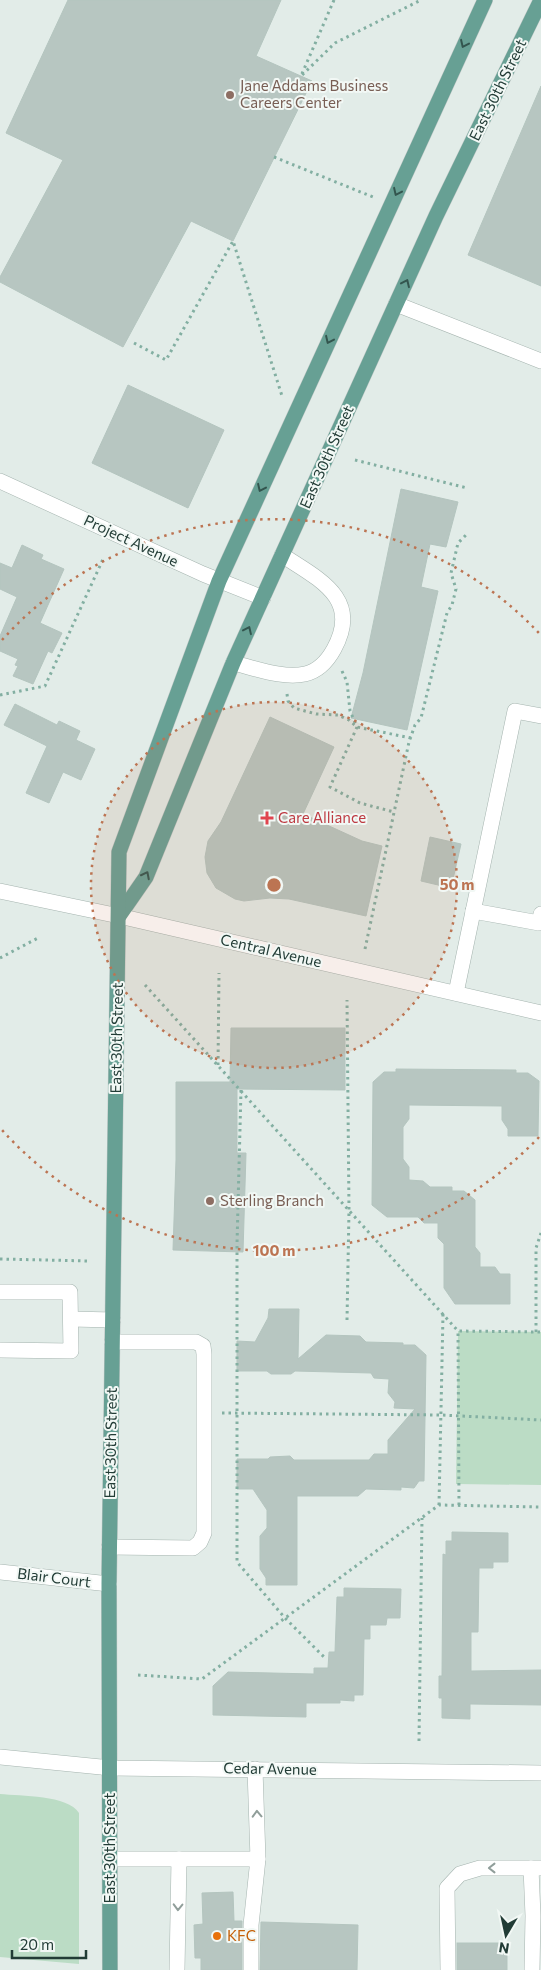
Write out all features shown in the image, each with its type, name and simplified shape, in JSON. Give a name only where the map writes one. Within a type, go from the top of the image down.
[{"type":"main road","name":"East 30th Street","points":[[110,1970],[109,1547],[119,852],[219,582],[485,0]]},
{"type":"main road","name":"East 30th Street","points":[[119,916],[146,877],[233,664],[282,555],[436,216],[541,0]]},
{"type":"street","points":[[396,304],[541,361]]},
{"type":"street","name":"Project Avenue","points":[[0,480],[219,582],[263,598]]},
{"type":"street","points":[[233,664],[281,674],[305,674],[329,657],[338,641],[343,620],[340,602],[326,584],[282,555]]},
{"type":"street","points":[[456,993],[515,711],[541,716]]},
{"type":"street","name":"Central Avenue","points":[[0,890],[541,1013]]},
{"type":"street","points":[[473,911],[539,923],[541,914]]},
{"type":"street","points":[[0,1292],[70,1292],[71,1351],[0,1350]]},
{"type":"street","points":[[71,1319],[113,1320]]},
{"type":"street","points":[[109,1547],[193,1548],[200,1542],[204,1533],[203,1346],[196,1342],[112,1342]]},
{"type":"street","name":"Blair Court","points":[[0,1572],[109,1584]]},
{"type":"street","name":"Cedar Avenue","points":[[0,1757],[110,1768],[541,1772]]},
{"type":"street","points":[[251,1970],[251,1925],[258,1858],[255,1769]]},
{"type":"street","points":[[110,1860],[258,1858]]},
{"type":"street","points":[[177,1970],[179,1859]]},
{"type":"street","points":[[448,1970],[447,1888],[460,1874],[480,1868],[536,1868],[532,1970]]},
{"type":"path","points":[[334,0],[301,76],[335,43],[420,0]]},
{"type":"path","points":[[274,157],[374,197]]},
{"type":"path","points":[[134,343],[166,360],[233,241],[283,399]]},
{"type":"path","points":[[355,460],[467,488]]},
{"type":"path","points":[[365,949],[411,738],[416,725],[422,718],[447,613],[452,605],[456,589],[451,573],[458,543],[468,533]]},
{"type":"path","points":[[0,695],[45,686],[104,557]]},
{"type":"path","points":[[340,666],[347,682],[350,711],[357,727],[330,787],[360,803],[394,812]]},
{"type":"path","points":[[286,686],[288,701],[294,708],[316,714],[338,715],[349,720],[357,727],[411,738]]},
{"type":"path","points":[[0,958],[38,938]]},
{"type":"path","points":[[218,1065],[220,973]]},
{"type":"path","points":[[146,985],[458,1330],[459,1505]]},
{"type":"path","points":[[346,1320],[349,1210],[347,1000]]},
{"type":"path","points":[[240,1090],[236,1562],[324,1657]]},
{"type":"path","points":[[458,1330],[539,1332],[536,1248],[541,1233]]},
{"type":"path","points":[[0,1259],[90,1261]]},
{"type":"path","points":[[440,1505],[443,1314]]},
{"type":"path","points":[[204,1413],[458,1415],[541,1420]]},
{"type":"path","points":[[138,1675],[202,1679],[440,1505],[541,1507]]},
{"type":"path","points":[[419,1740],[422,1518]]},
{"type":"green space","points":[[458,1331],[541,1332],[541,1485],[456,1484]]},
{"type":"green space","points":[[0,1794],[43,1797],[65,1803],[79,1813],[79,1964],[0,1957]]},
{"type":"building","points":[[68,0],[281,0],[256,56],[312,81],[233,241],[191,221],[123,347],[0,282],[0,277],[63,160],[6,133]]},
{"type":"building","points":[[541,86],[541,286],[468,255]]},
{"type":"building","points":[[128,385],[224,430],[188,508],[92,463]]},
{"type":"building","points":[[401,489],[458,502],[446,547],[430,544],[421,587],[438,591],[407,730],[351,718],[363,673]]},
{"type":"building","points":[[22,545],[43,555],[41,559],[64,569],[40,623],[62,633],[52,653],[48,651],[33,684],[13,676],[18,666],[15,665],[18,659],[0,651],[0,636],[17,597],[0,589],[0,563],[12,568]]},
{"type":"building","points":[[15,704],[57,725],[59,721],[80,731],[76,740],[95,749],[81,780],[63,772],[49,803],[26,793],[47,746],[4,725]]},
{"type":"building","name":"Care Alliance","points":[[270,717],[334,747],[303,814],[362,841],[382,846],[366,916],[289,899],[270,898],[244,901],[235,899],[216,888],[207,873],[205,857],[208,841],[221,822]]},
{"type":"building","points":[[430,837],[461,844],[451,888],[421,881]]},
{"type":"building","points":[[231,1028],[345,1028],[345,1090],[237,1089],[237,1153],[246,1153],[243,1252],[173,1250],[176,1082],[230,1082]]},
{"type":"building","points":[[396,1069],[516,1070],[516,1073],[528,1073],[539,1081],[538,1136],[508,1136],[508,1129],[502,1120],[502,1106],[409,1105],[409,1119],[403,1127],[403,1159],[409,1167],[409,1180],[423,1181],[430,1187],[452,1187],[452,1191],[464,1191],[475,1200],[475,1247],[480,1253],[480,1267],[495,1267],[500,1274],[510,1274],[510,1304],[455,1304],[444,1288],[444,1244],[438,1238],[438,1223],[424,1223],[418,1217],[387,1217],[372,1205],[373,1082],[384,1072],[396,1072]]},
{"type":"building","points":[[269,1309],[299,1309],[298,1359],[326,1335],[360,1336],[366,1342],[415,1345],[426,1355],[424,1481],[419,1481],[414,1488],[401,1487],[401,1490],[366,1489],[358,1496],[297,1496],[297,1585],[266,1585],[266,1578],[260,1569],[260,1536],[267,1528],[267,1510],[253,1489],[237,1489],[237,1459],[268,1459],[270,1457],[290,1456],[294,1460],[369,1460],[374,1454],[388,1454],[388,1440],[415,1409],[394,1408],[395,1402],[388,1393],[389,1379],[374,1378],[371,1373],[295,1371],[291,1374],[271,1374],[267,1371],[237,1371],[237,1341],[255,1342],[268,1318]]},
{"type":"building","points":[[452,1532],[508,1533],[508,1562],[493,1562],[493,1568],[479,1568],[478,1632],[471,1632],[471,1671],[541,1670],[541,1705],[470,1704],[470,1719],[442,1718],[442,1698],[439,1698],[439,1676],[442,1676],[443,1554],[446,1555],[446,1541],[452,1541]]},
{"type":"building","points":[[344,1588],[401,1589],[400,1618],[387,1618],[386,1625],[370,1625],[370,1639],[364,1639],[363,1695],[354,1695],[354,1701],[340,1700],[340,1703],[306,1703],[306,1717],[213,1715],[213,1686],[228,1672],[314,1674],[314,1668],[328,1668],[329,1652],[335,1652],[337,1597],[344,1597]]},
{"type":"building","name":"KFC","points":[[233,1892],[234,1921],[242,1921],[242,1970],[201,1970],[201,1958],[195,1958],[194,1925],[203,1924],[202,1893]]},
{"type":"building","points":[[261,1922],[358,1925],[357,1970],[260,1970]]},
{"type":"building","points":[[457,1943],[507,1943],[507,1970],[457,1970]]},
{"type":"place","name":"Jane Addams Business Careers Center","points":[[230,95]]},
{"type":"place","name":"Care Alliance","points":[[267,818]]},
{"type":"place","name":"Sterling Branch","points":[[210,1201]]},
{"type":"place","name":"KFC","points":[[217,1936]]}]
